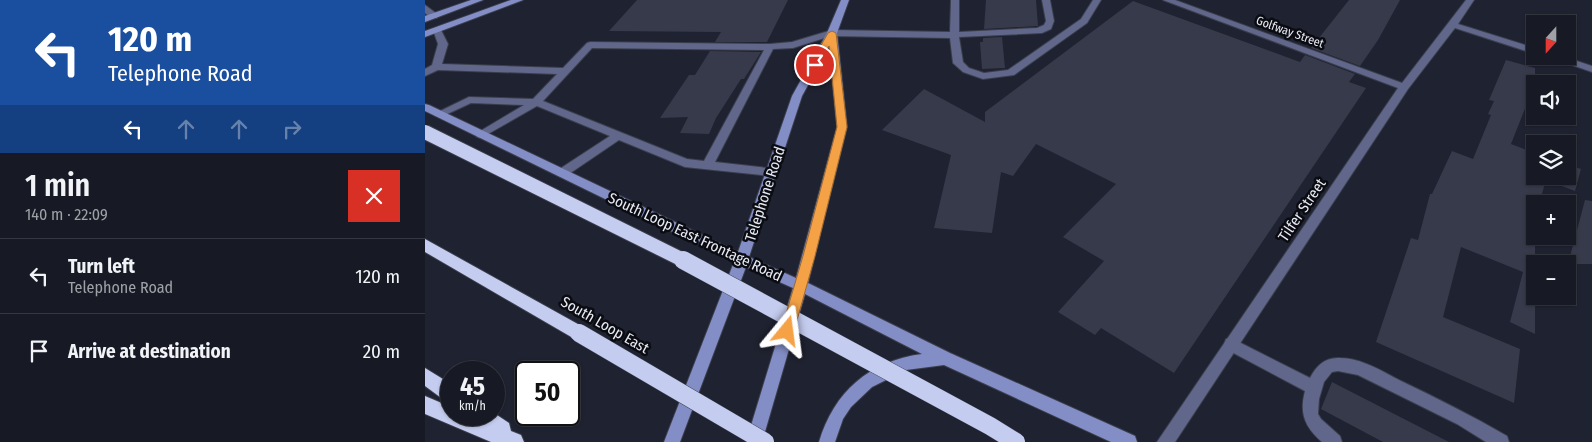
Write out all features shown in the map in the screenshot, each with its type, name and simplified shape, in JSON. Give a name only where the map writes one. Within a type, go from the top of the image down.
[{"type":"highway","points":[[425,132],[699,268],[982,421],[1016,442]]},
{"type":"highway","name":"South Loop East","points":[[425,245],[765,442]]},
{"type":"highway","points":[[425,376],[440,386]]},
{"type":"highway","points":[[425,405],[514,442]]},
{"type":"highway","points":[[496,426],[519,442]]},
{"type":"main road","points":[[429,17],[479,0]]},
{"type":"main road","points":[[425,34],[519,0]]},
{"type":"main road","name":"Telephone Road","points":[[672,442],[742,260],[797,96],[832,34],[845,0]]},
{"type":"main road","name":"Telephone Road","points":[[755,442],[801,286],[842,127],[832,34]]},
{"type":"main road","name":"South Loop East Frontage Road","points":[[425,107],[694,238],[801,286],[945,358],[1129,442]]},
{"type":"main road","points":[[827,442],[830,428],[857,388],[877,375],[907,363],[945,358]]},
{"type":"street","points":[[955,0],[954,35],[958,64],[965,70],[983,76],[1011,73],[1084,21],[1097,0]]},
{"type":"street","points":[[481,135],[536,102],[590,45],[770,47],[793,45],[832,34],[954,35],[1039,31],[1048,27],[1050,21],[1046,0]]},
{"type":"street","name":"Golfway Street","points":[[1167,0],[1404,87]]},
{"type":"street","name":"Tilfer Street","points":[[1165,442],[1404,87],[1453,25],[1470,0]]},
{"type":"street","points":[[425,8],[429,17]]},
{"type":"street","points":[[1453,25],[1526,48]]},
{"type":"street","points":[[436,67],[443,44],[437,30]]},
{"type":"street","points":[[707,166],[770,47]]},
{"type":"street","points":[[1576,64],[1592,69]]},
{"type":"street","points":[[425,73],[436,67],[566,71]]},
{"type":"street","points":[[439,114],[469,100],[536,102],[685,163],[772,172]]},
{"type":"street","points":[[563,173],[618,136]]},
{"type":"street","points":[[1231,344],[1314,388]]},
{"type":"street","points":[[1333,442],[1316,426],[1309,415],[1308,405],[1318,376],[1325,368],[1334,364],[1347,364],[1362,369],[1463,419],[1501,442]]},
{"type":"building","points":[[637,0],[788,0],[767,42],[715,42],[721,32],[609,31]]},
{"type":"building","points":[[986,0],[1036,0],[1038,26],[984,29]]},
{"type":"building","points":[[1349,0],[1400,0],[1378,40],[1360,66],[1311,48]]},
{"type":"building","points":[[1133,1],[1300,62],[1305,55],[1355,74],[1349,82],[1366,88],[1174,373],[1101,328],[1095,335],[1058,312],[1104,261],[1063,237],[1116,184],[1036,144],[1013,176],[1001,172],[992,233],[934,228],[951,155],[882,130],[924,89],[985,122],[985,112]]},
{"type":"building","points":[[1002,37],[1005,68],[982,69],[980,42],[983,42],[983,38]]},
{"type":"building","points":[[710,51],[761,52],[716,118],[709,134],[680,133],[688,117],[660,118],[689,75],[695,75]]},
{"type":"building","points":[[1506,60],[1535,68],[1535,75],[1526,75],[1526,106],[1511,144],[1526,150],[1526,185],[1545,185],[1542,195],[1526,195],[1526,245],[1535,245],[1535,255],[1526,255],[1526,305],[1535,305],[1535,334],[1510,322],[1523,272],[1461,247],[1443,317],[1520,349],[1514,403],[1376,342],[1411,238],[1418,240],[1430,194],[1432,194],[1452,151],[1473,159],[1491,115],[1488,114],[1494,101],[1489,100]]},
{"type":"building","points":[[1576,167],[1581,169],[1575,191],[1559,185],[1576,185]]},
{"type":"building","points":[[1585,200],[1592,201],[1592,264],[1576,264],[1576,255],[1570,255],[1573,245],[1576,245],[1576,234]]},
{"type":"building","points":[[1332,382],[1449,442],[1383,442],[1321,409]]},
{"type":"route","points":[[787,331],[809,256],[842,127],[832,33],[815,65]]}]
